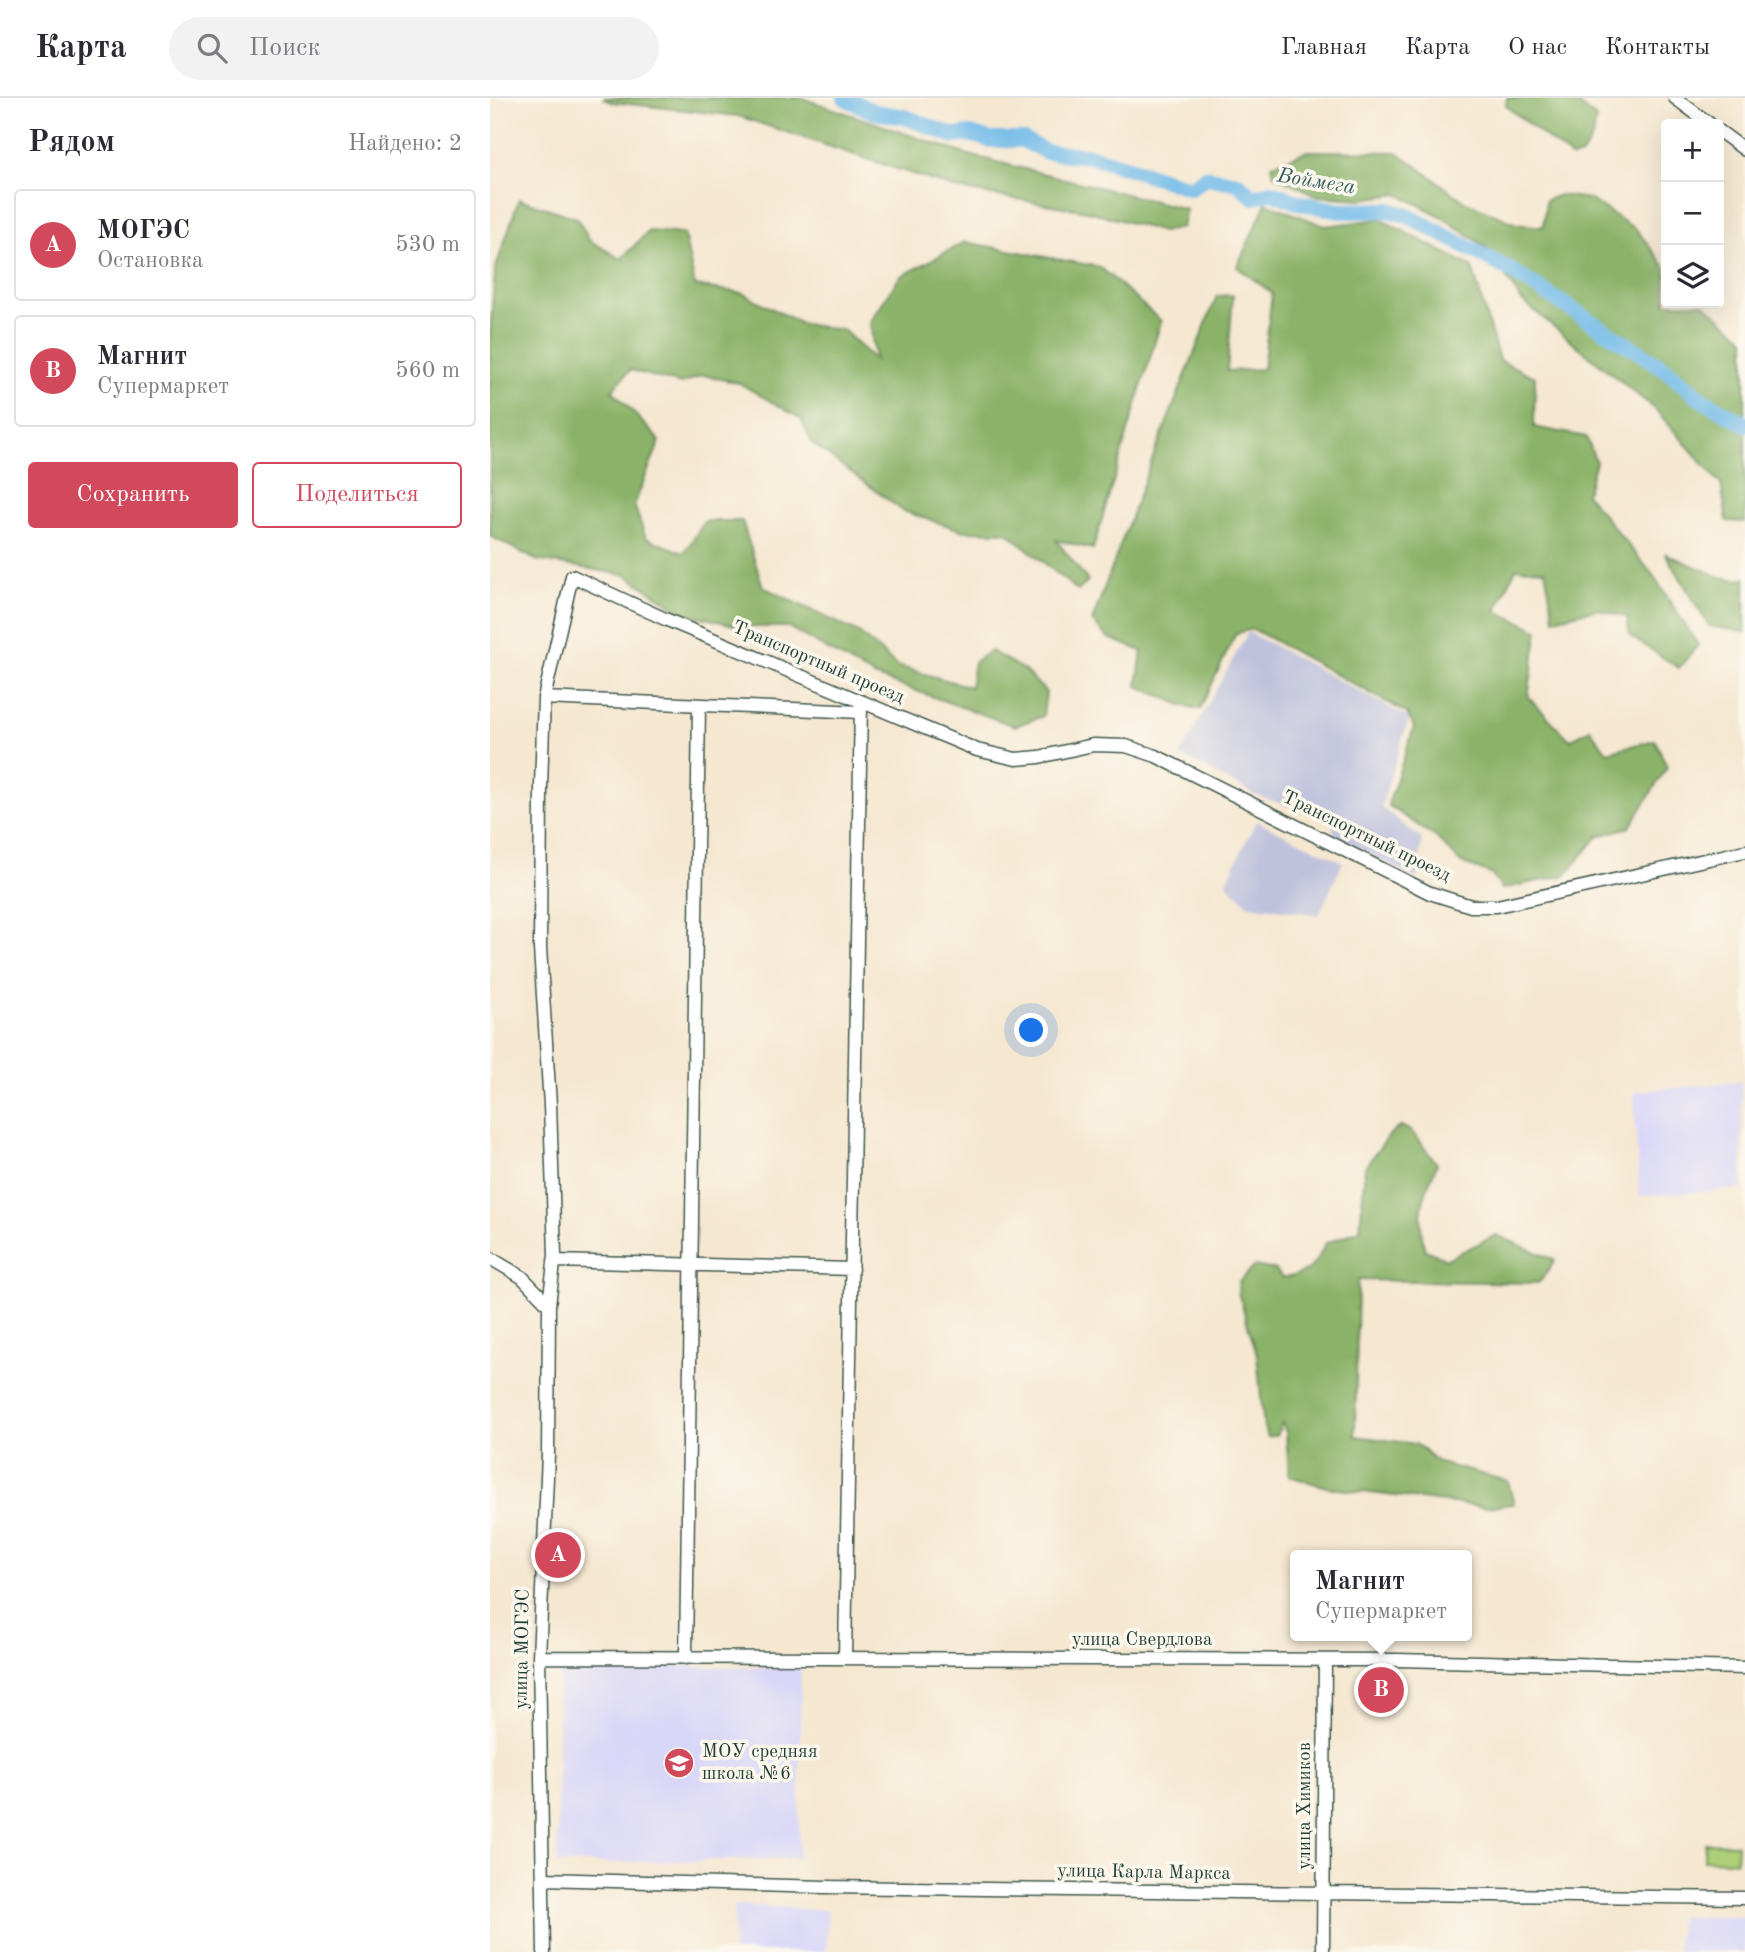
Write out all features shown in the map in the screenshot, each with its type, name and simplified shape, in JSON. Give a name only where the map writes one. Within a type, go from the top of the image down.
[{"type":"street","points":[[1675,98],[1703,119]]},
{"type":"street","points":[[1724,135],[1745,150]]},
{"type":"street","name":"Транспортный проезд","points":[[550,1305],[554,1261],[551,1143],[540,947],[544,698],[572,576],[861,707],[977,750],[1016,759],[1039,757],[1093,745],[1126,746],[1156,756],[1430,893],[1471,906],[1497,906],[1534,899],[1745,851]]},
{"type":"street","points":[[544,698],[699,705],[861,707],[845,1658]]},
{"type":"street","points":[[686,1658],[699,705]]},
{"type":"street","points":[[490,1258],[522,1277],[550,1305]]},
{"type":"street","points":[[554,1261],[852,1269]]},
{"type":"street","name":"улица МОГЭС","points":[[544,1952],[540,1657],[548,1455],[550,1305]]},
{"type":"street","name":"улица Свердлова","points":[[540,1657],[1397,1660],[1745,1668]]},
{"type":"street","name":"улица Химиков","points":[[1323,1952],[1325,1660]]},
{"type":"street","name":"улица Карла Маркса","points":[[543,1879],[824,1887],[1323,1895],[1745,1898]]},
{"type":"shaded area","points":[[1248,632],[1409,718],[1381,807],[1422,839],[1417,879],[1334,836],[1332,821],[1255,795],[1180,755]]},
{"type":"shaded area","points":[[1256,821],[1343,862],[1319,915],[1249,905],[1226,883]]},
{"type":"shaded area","points":[[1741,1081],[1742,1189],[1639,1196],[1634,1092]]},
{"type":"shaded area","name":"МОУ средняя школа №6","points":[[559,1665],[801,1668],[799,1858],[557,1864]]},
{"type":"shaded area","points":[[734,1905],[828,1910],[826,1952],[733,1952]]},
{"type":"shaded area","points":[[1679,1916],[1745,1917],[1745,1952],[1677,1952]]},
{"type":"green space","points":[[603,98],[802,98],[965,154],[1186,209],[1182,227],[1163,232],[1092,212],[957,189],[738,116],[611,102]]},
{"type":"green space","points":[[1507,98],[1570,98],[1596,118],[1593,136],[1582,155],[1572,158],[1506,106]]},
{"type":"green space","points":[[1307,151],[1397,152],[1464,201],[1516,224],[1543,227],[1546,200],[1559,195],[1589,199],[1637,230],[1661,261],[1661,308],[1709,308],[1745,339],[1745,522],[1727,521],[1721,484],[1655,409],[1521,300],[1488,249],[1439,215],[1398,194],[1362,199],[1318,196],[1274,175],[1272,165]]},
{"type":"green space","points":[[519,199],[577,218],[589,240],[621,259],[649,231],[684,234],[695,286],[742,293],[802,324],[843,330],[875,360],[870,321],[900,277],[965,242],[1100,267],[1161,321],[1093,549],[1056,540],[1088,581],[1078,591],[1007,532],[964,531],[903,511],[812,443],[801,419],[739,383],[703,375],[681,384],[630,370],[612,390],[660,441],[634,505],[646,538],[684,553],[705,521],[742,521],[763,587],[859,633],[897,666],[970,687],[974,662],[991,651],[1024,670],[1046,692],[1043,716],[1015,726],[874,676],[788,627],[741,627],[682,612],[626,575],[536,560],[490,536],[490,334],[495,270]]},
{"type":"green space","points":[[1266,203],[1325,226],[1380,219],[1472,267],[1499,360],[1535,377],[1534,427],[1586,437],[1596,462],[1586,494],[1653,575],[1698,645],[1679,668],[1630,636],[1627,617],[1597,609],[1554,619],[1545,570],[1516,568],[1496,611],[1538,630],[1528,697],[1570,740],[1590,729],[1607,752],[1655,740],[1667,767],[1630,827],[1598,836],[1566,875],[1502,889],[1491,874],[1461,863],[1437,838],[1388,805],[1414,727],[1407,713],[1253,629],[1236,633],[1200,709],[1184,706],[1137,686],[1142,651],[1108,638],[1092,621],[1217,296],[1233,295],[1227,371],[1263,369],[1272,293],[1237,267]]},
{"type":"green space","points":[[1666,554],[1720,577],[1741,580],[1745,577],[1745,632],[1709,626]]},
{"type":"green space","points":[[1401,1126],[1411,1131],[1437,1164],[1422,1206],[1421,1227],[1425,1250],[1447,1259],[1496,1235],[1555,1260],[1539,1283],[1358,1280],[1355,1436],[1416,1444],[1439,1463],[1508,1481],[1514,1504],[1485,1507],[1330,1488],[1289,1476],[1286,1432],[1282,1423],[1277,1435],[1268,1437],[1264,1428],[1257,1355],[1238,1292],[1239,1281],[1255,1266],[1275,1270],[1282,1278],[1304,1272],[1318,1258],[1326,1243],[1360,1230],[1365,1167],[1392,1132]]},
{"type":"green space","points":[[1705,1843],[1737,1844],[1736,1861],[1704,1860]]},
{"type":"waterway","name":"Воймега","points":[[845,98],[874,112],[905,117],[954,136],[970,134],[990,140],[1023,140],[1047,152],[1091,156],[1191,188],[1206,177],[1238,183],[1253,197],[1272,192],[1297,202],[1339,211],[1389,210],[1406,215],[1503,266],[1664,368],[1700,398],[1745,424]]},
{"type":"place","name":"МОГЭС","points":[[558,1555]]},
{"type":"place","name":"Магнит","points":[[1381,1690]]},
{"type":"place","name":"МОУ средняя школа №6","points":[[679,1763]]}]
